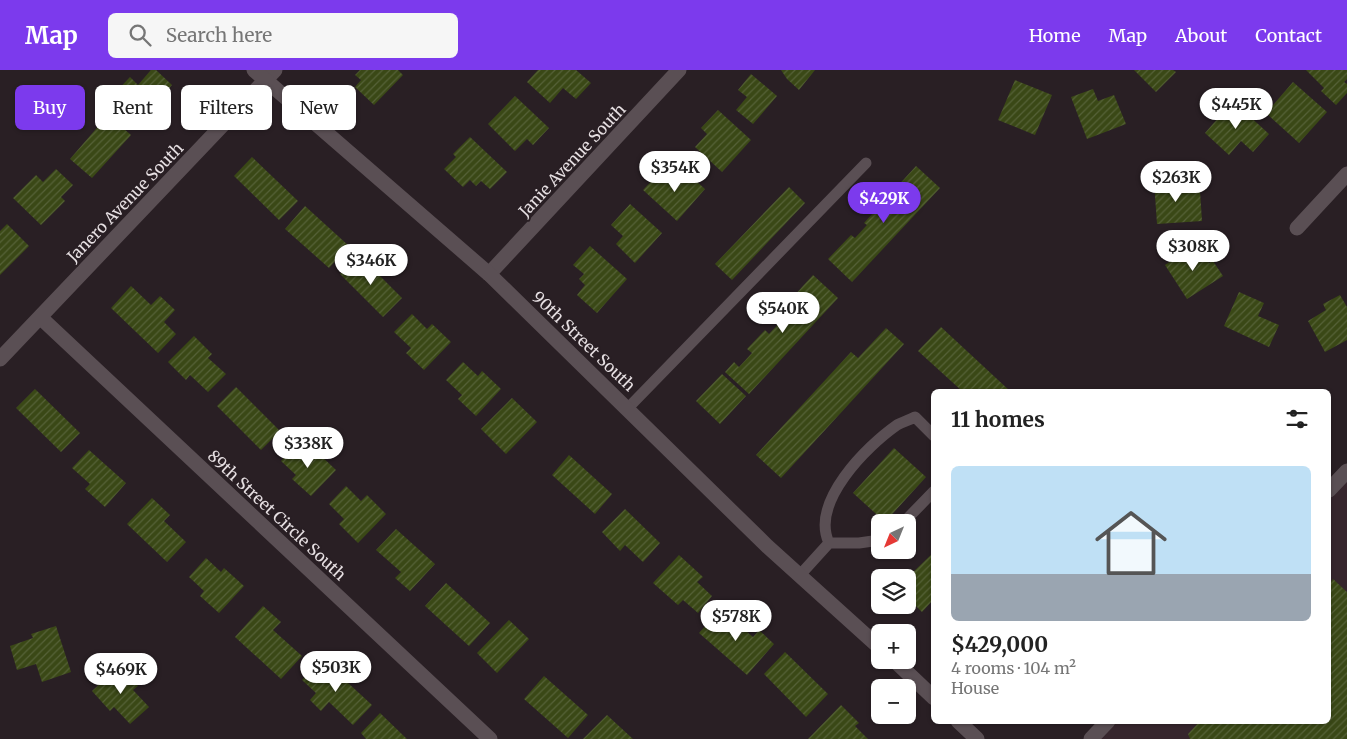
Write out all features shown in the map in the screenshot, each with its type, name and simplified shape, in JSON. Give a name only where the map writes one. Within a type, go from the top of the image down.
[{"type":"street","name":"Janie Avenue South","points":[[489,274],[679,70]]},
{"type":"street","name":"90th Street South","points":[[265,73],[489,274],[767,546],[871,640]]},
{"type":"street","name":"Janero Avenue South","points":[[0,359],[265,73]]},
{"type":"street","points":[[1297,228],[1347,174]]},
{"type":"street","name":"89th Street Circle South","points":[[40,317],[490,739]]},
{"type":"street","points":[[1331,488],[1347,471]]},
{"type":"street","points":[[903,669],[931,695]]},
{"type":"street","points":[[961,724],[977,739]]},
{"type":"lane","points":[[628,408],[866,163]]},
{"type":"lane","points":[[829,543],[825,535],[828,510],[837,485],[868,449],[899,424],[915,417],[931,433]]},
{"type":"lane","points":[[912,514],[931,494]]},
{"type":"lane","points":[[800,575],[829,543],[871,541]]},
{"type":"shaded area","points":[[1347,471],[1347,739],[1091,739],[1105,724],[1331,724],[1331,488]]},
{"type":"building","points":[[151,70],[156,70],[172,85],[171,86],[138,85]]},
{"type":"building","points":[[360,70],[398,70],[403,75],[374,105],[356,88],[361,80],[355,75]]},
{"type":"building","points":[[538,70],[576,70],[591,83],[576,99],[563,88],[550,103],[527,82]]},
{"type":"building","points":[[781,70],[815,70],[799,90],[787,79]]},
{"type":"building","points":[[1134,70],[1173,70],[1176,72],[1156,92]]},
{"type":"building","points":[[1306,70],[1347,70],[1347,79],[1344,82],[1347,84],[1347,93],[1336,105],[1321,91],[1324,88]]},
{"type":"building","points":[[751,74],[777,96],[753,124],[736,110],[747,97],[738,90]]},
{"type":"building","points":[[130,77],[138,85],[122,85]]},
{"type":"building","points":[[1015,80],[1052,95],[1035,135],[998,120]]},
{"type":"building","points":[[1293,82],[1327,112],[1299,143],[1266,113]]},
{"type":"building","points":[[1093,89],[1098,101],[1114,95],[1126,124],[1087,139],[1071,97]]},
{"type":"building","points":[[515,96],[549,128],[533,145],[527,139],[515,151],[488,124]]},
{"type":"building","points":[[1233,101],[1269,134],[1253,152],[1241,141],[1229,155],[1205,133]]},
{"type":"building","points":[[718,110],[751,140],[722,172],[695,147],[707,134],[701,128]]},
{"type":"building","points":[[95,130],[125,130],[131,135],[92,178],[70,159]]},
{"type":"building","points":[[470,137],[507,172],[490,189],[481,181],[476,186],[470,180],[463,187],[444,169],[456,157],[453,154]]},
{"type":"building","points":[[252,157],[298,201],[279,220],[234,176]]},
{"type":"building","points":[[916,166],[940,188],[852,282],[828,259],[851,235],[855,238],[867,225],[864,223]]},
{"type":"building","points":[[56,169],[73,185],[61,197],[65,201],[41,225],[13,198],[36,175],[43,182]]},
{"type":"building","points":[[684,170],[705,189],[677,221],[643,190],[659,173],[666,179],[672,173],[677,177]]},
{"type":"building","points":[[1183,179],[1184,192],[1200,191],[1202,221],[1157,224],[1154,181]]},
{"type":"building","points":[[789,187],[805,203],[732,280],[715,264]]},
{"type":"building","points":[[630,204],[662,233],[635,263],[616,244],[623,236],[611,225]]},
{"type":"building","points":[[305,206],[349,246],[329,268],[285,229]]},
{"type":"building","points":[[7,224],[29,246],[0,275],[0,231]]},
{"type":"building","points":[[1197,244],[1209,263],[1213,261],[1223,276],[1187,299],[1165,265]]},
{"type":"building","points":[[590,246],[627,279],[597,313],[577,295],[585,285],[579,279],[584,274],[573,265]]},
{"type":"building","points":[[359,255],[402,298],[383,317],[340,274]]},
{"type":"building","points":[[813,275],[838,298],[749,394],[725,372],[734,362],[739,367],[752,353],[747,349],[765,330],[769,334],[782,320],[778,317],[793,301],[791,299]]},
{"type":"building","points":[[131,286],[151,305],[160,296],[175,310],[164,322],[176,334],[158,353],[111,308]]},
{"type":"building","points":[[1239,292],[1264,303],[1258,316],[1279,325],[1269,347],[1224,326]]},
{"type":"building","points":[[1340,295],[1347,307],[1347,340],[1325,352],[1308,321],[1326,310],[1323,304]]},
{"type":"building","points":[[412,314],[427,329],[432,324],[451,342],[424,370],[406,353],[411,348],[394,332]]},
{"type":"building","points":[[941,327],[1008,389],[960,389],[918,351]]},
{"type":"building","points":[[886,328],[904,344],[781,478],[756,455],[851,352],[858,358]]},
{"type":"building","points":[[194,336],[212,354],[208,358],[226,374],[208,392],[190,375],[186,380],[168,362]]},
{"type":"building","points":[[463,362],[478,376],[482,371],[501,389],[476,416],[458,399],[462,395],[446,380]]},
{"type":"building","points":[[722,374],[746,396],[720,424],[696,401]]},
{"type":"building","points":[[236,387],[280,431],[261,450],[217,406]]},
{"type":"building","points":[[35,389],[80,433],[61,452],[16,408]]},
{"type":"building","points":[[512,398],[537,422],[506,454],[481,429]]},
{"type":"building","points":[[298,442],[313,457],[317,452],[336,470],[311,496],[292,479],[296,475],[281,461]]},
{"type":"building","points":[[894,448],[926,477],[892,514],[876,514],[853,493]]},
{"type":"building","points":[[89,450],[126,483],[105,507],[85,489],[90,484],[72,468]]},
{"type":"building","points":[[569,455],[612,494],[595,514],[552,475]]},
{"type":"building","points":[[346,486],[361,501],[367,495],[386,514],[358,543],[339,524],[344,519],[329,504]]},
{"type":"building","points":[[152,498],[170,515],[164,521],[186,542],[167,562],[127,524]]},
{"type":"building","points":[[625,509],[660,543],[643,562],[625,545],[620,551],[602,532]]},
{"type":"building","points":[[396,529],[435,564],[410,591],[395,578],[401,572],[376,550]]},
{"type":"building","points":[[679,555],[703,577],[697,582],[712,596],[698,613],[683,600],[678,605],[653,583]]},
{"type":"building","points":[[931,555],[931,602],[922,612],[916,606],[916,569]]},
{"type":"building","points":[[206,558],[221,572],[224,568],[244,586],[219,613],[200,596],[204,591],[189,577]]},
{"type":"building","points":[[1333,579],[1347,592],[1347,739],[1190,739],[1188,734],[1197,724],[1331,724],[1331,582]]},
{"type":"building","points":[[446,583],[490,623],[469,646],[425,606]]},
{"type":"building","points":[[263,606],[281,622],[273,630],[302,656],[281,679],[235,637]]},
{"type":"building","points":[[721,609],[753,637],[759,630],[774,644],[747,675],[699,633]]},
{"type":"building","points":[[509,620],[529,639],[497,673],[477,653]]},
{"type":"building","points":[[56,626],[71,672],[42,682],[36,664],[17,670],[10,646],[33,638],[31,634]]},
{"type":"building","points":[[785,652],[828,694],[806,717],[764,674]]},
{"type":"building","points":[[322,659],[372,705],[353,725],[329,702],[321,711],[310,700],[316,693],[302,680]]},
{"type":"building","points":[[120,665],[138,686],[133,690],[149,707],[130,724],[114,707],[110,711],[92,691]]},
{"type":"building","points":[[544,676],[588,715],[568,738],[524,699]]},
{"type":"building","points":[[841,705],[859,723],[855,726],[868,739],[808,739]]},
{"type":"building","points":[[380,713],[407,739],[366,739],[361,733]]},
{"type":"building","points":[[607,715],[633,739],[583,739]]}]
